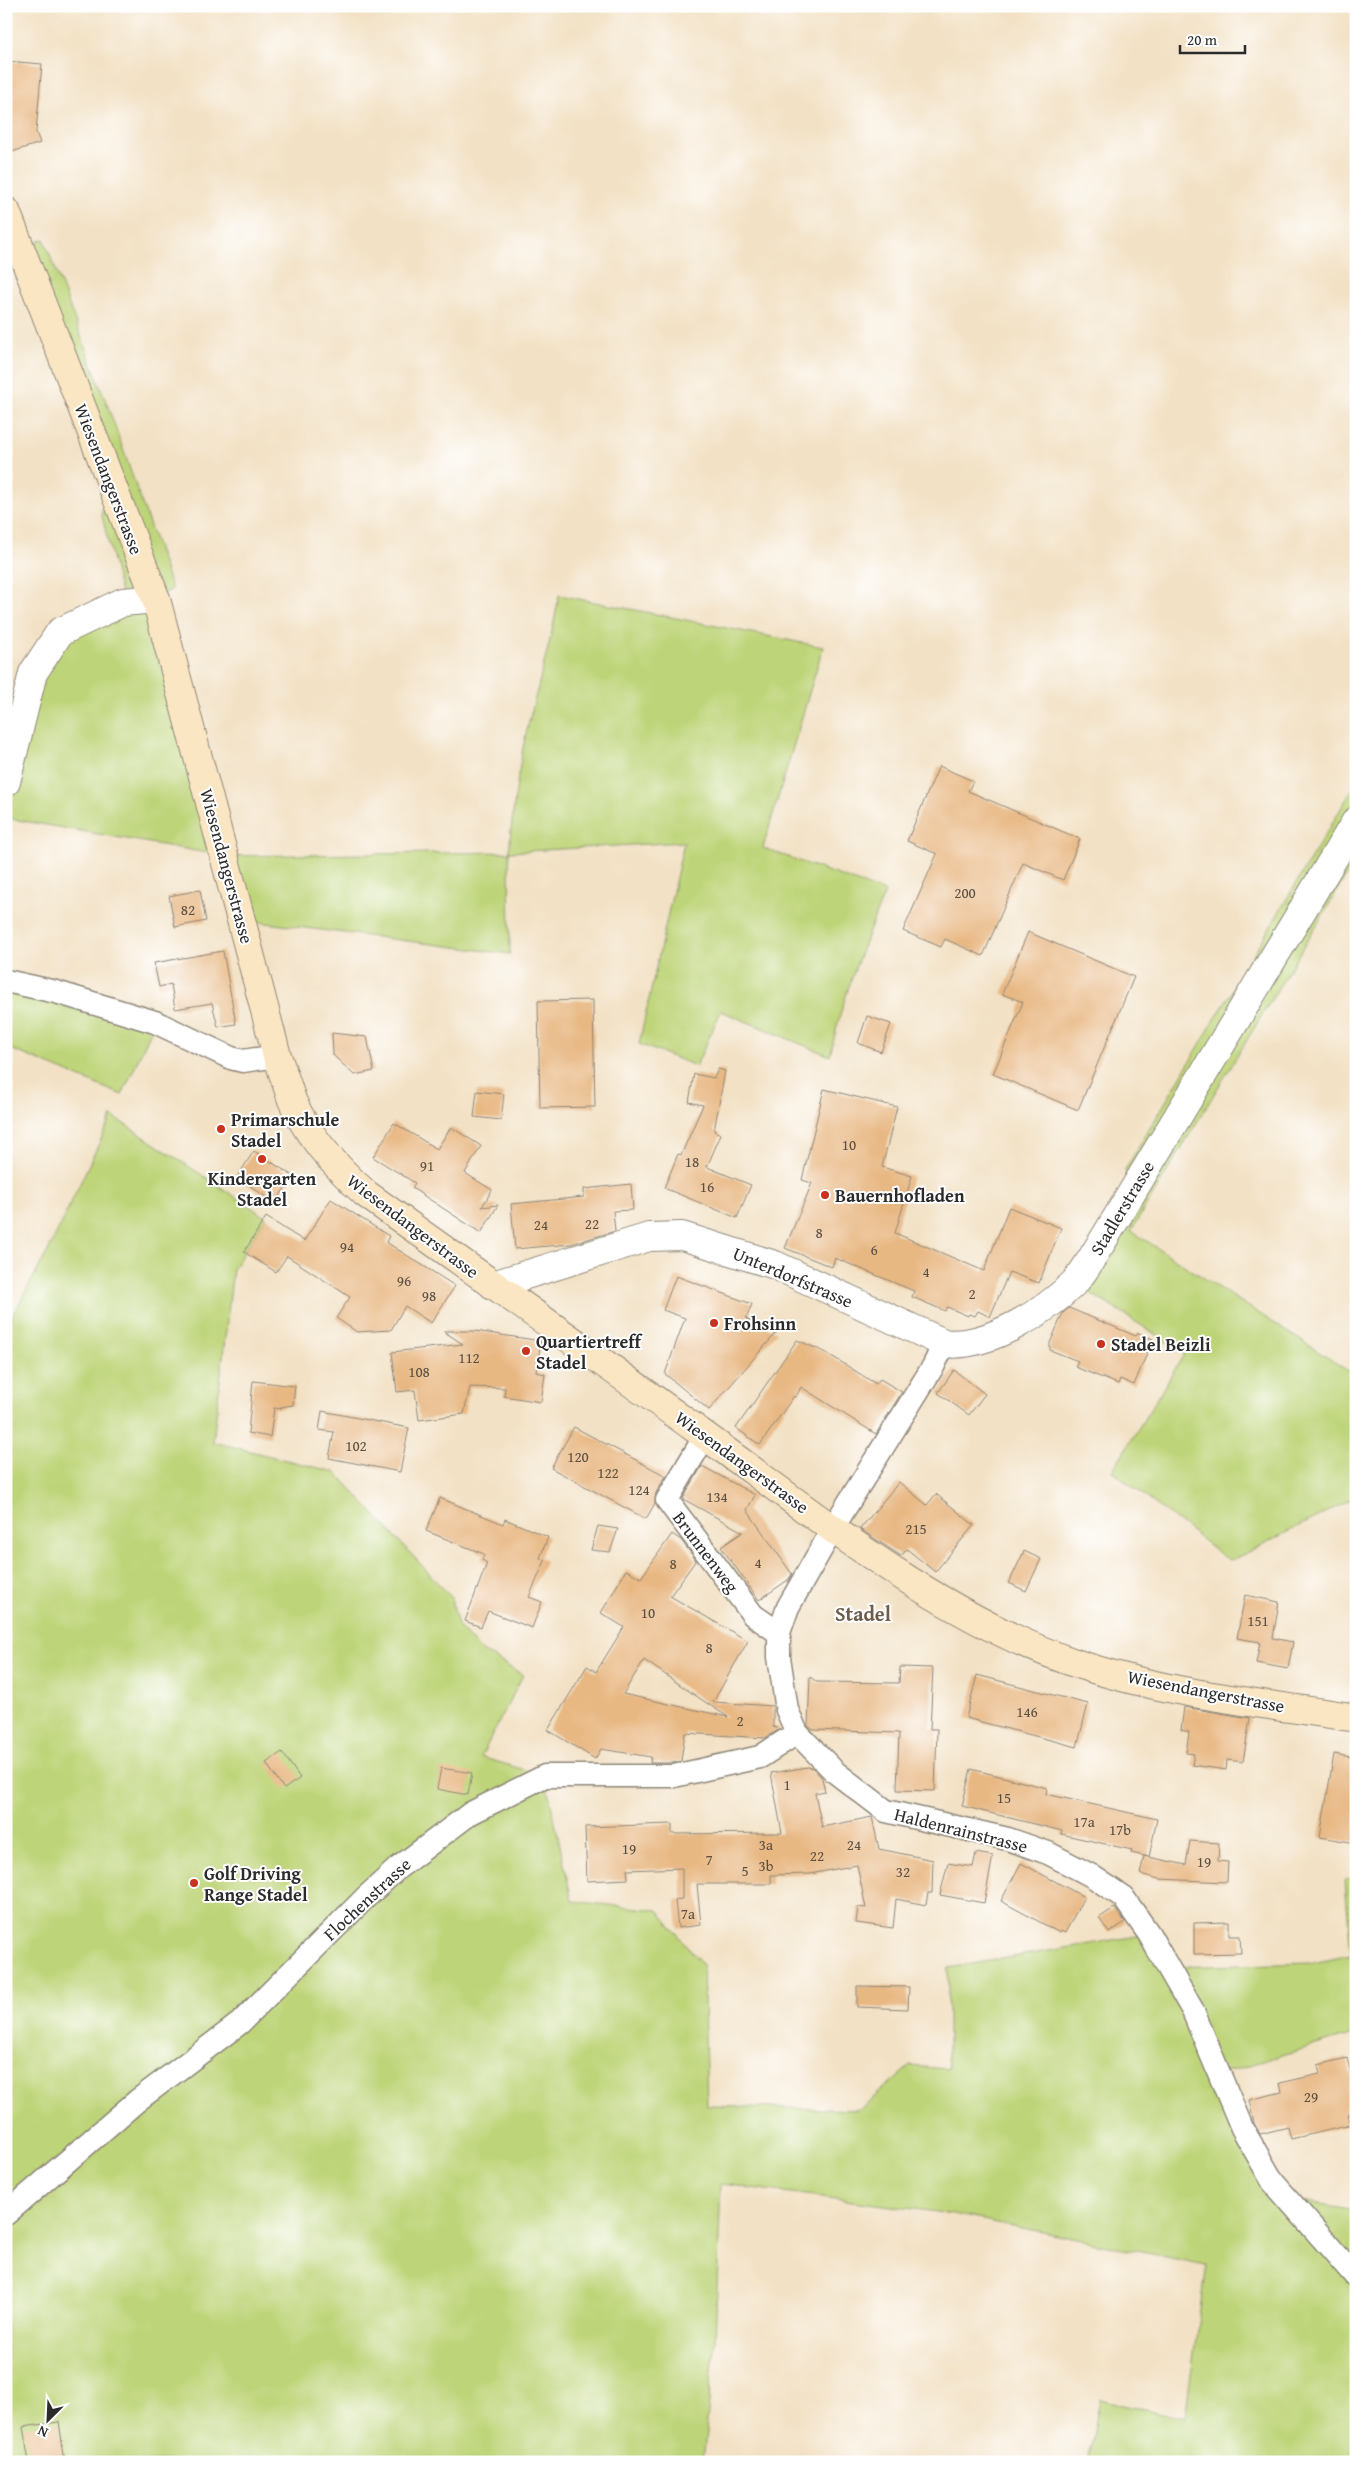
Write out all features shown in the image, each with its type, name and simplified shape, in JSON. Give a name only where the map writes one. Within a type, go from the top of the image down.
[{"type":"main road","name":"Wiesendangerstrasse","points":[[6,211],[156,599],[277,1056],[293,1101],[304,1122],[343,1173],[366,1194],[834,1528],[926,1591],[998,1631],[1076,1663],[1160,1686],[1356,1718]]},
{"type":"street","points":[[6,782],[33,673],[60,632],[124,602],[156,599]]},
{"type":"street","name":"Stadlerstrasse","points":[[944,1343],[965,1344],[1034,1316],[1074,1283],[1102,1242],[1356,821]]},
{"type":"street","points":[[6,982],[56,992],[155,1022],[230,1058],[243,1061],[277,1056]]},
{"type":"street","name":"Unterdorfstrasse","points":[[493,1285],[650,1237],[682,1236],[775,1265],[944,1343]]},
{"type":"street","points":[[834,1528],[925,1380],[944,1343]]},
{"type":"street","name":"Brunnenweg","points":[[705,1436],[667,1500],[753,1615],[779,1633]]},
{"type":"street","name":"Haldenrainstrasse","points":[[834,1528],[788,1607],[779,1633],[779,1657],[787,1710],[797,1733],[835,1772],[886,1811],[1016,1842],[1056,1858],[1092,1876],[1123,1897],[1145,1928],[1193,2011],[1242,2128],[1273,2182],[1356,2277]]},
{"type":"street","name":"Flochenstrasse","points":[[6,2214],[138,2100],[240,2023],[364,1898],[398,1868],[471,1813],[545,1776],[674,1776],[760,1757],[797,1733]]},
{"type":"green space","points":[[44,239],[111,415],[172,589],[156,599],[225,856],[6,818],[6,782],[60,632],[123,602],[101,512],[118,504],[23,248]]},
{"type":"green space","points":[[559,595],[823,647],[763,848],[885,892],[847,993],[830,1056],[721,1011],[696,1066],[639,1044],[684,842],[509,852],[524,743],[552,632]]},
{"type":"green space","points":[[1356,783],[1356,860],[1131,1231],[1356,1376],[1356,1497],[1230,1561],[1112,1471],[1185,1353],[1074,1283],[1131,1195],[1125,1170]]},
{"type":"green space","points":[[509,852],[510,954],[242,920],[225,856]]},
{"type":"green space","points":[[6,981],[155,1022],[122,1095],[6,1047]]},
{"type":"green space","points":[[112,1116],[266,1217],[233,1269],[213,1442],[335,1472],[451,1597],[458,1626],[479,1649],[523,1675],[481,1757],[545,1776],[572,1901],[658,1910],[703,1966],[707,2106],[859,2110],[910,2066],[948,2069],[948,1968],[1149,1934],[1170,1967],[1313,1963],[1351,1955],[1345,1880],[1356,1877],[1356,2033],[1219,2074],[1290,2199],[1356,2210],[1356,2462],[1088,2462],[1100,2399],[1185,2418],[1206,2265],[953,2214],[721,2184],[715,2340],[703,2462],[6,2462],[6,1327],[48,1251]]},
{"type":"building","points":[[6,61],[42,64],[36,132],[40,143],[12,152],[6,135]]},
{"type":"building","points":[[939,766],[973,781],[968,791],[1080,839],[1063,880],[1023,863],[983,956],[945,939],[941,947],[903,931],[937,854],[907,841]]},
{"type":"building","points":[[200,890],[206,921],[175,927],[169,896]]},
{"type":"building","points":[[1028,932],[1134,977],[1078,1110],[993,1074],[1023,1002],[1002,994]]},
{"type":"building","points":[[223,951],[236,1024],[218,1027],[212,1003],[175,1009],[171,984],[159,987],[154,963]]},
{"type":"building","points":[[593,1000],[595,1107],[540,1108],[538,1001]]},
{"type":"building","points":[[867,1016],[891,1024],[881,1052],[858,1043]]},
{"type":"building","points":[[332,1033],[367,1037],[374,1071],[354,1075],[333,1055]]},
{"type":"building","points":[[718,1069],[725,1071],[714,1131],[721,1134],[707,1167],[751,1185],[737,1218],[664,1188],[678,1154],[681,1155],[703,1105],[689,1102],[694,1074],[714,1078]]},
{"type":"building","points":[[824,1089],[897,1107],[882,1167],[912,1176],[895,1233],[984,1271],[1009,1207],[1061,1228],[1039,1283],[1009,1272],[990,1317],[978,1311],[975,1316],[969,1314],[968,1316],[947,1307],[945,1311],[912,1297],[914,1291],[835,1258],[832,1267],[785,1248],[812,1183],[802,1180]]},
{"type":"building","points":[[477,1091],[504,1094],[501,1120],[474,1117]]},
{"type":"building","points":[[394,1123],[437,1149],[451,1127],[481,1146],[465,1173],[492,1190],[482,1207],[498,1205],[481,1233],[412,1188],[415,1183],[373,1157]]},
{"type":"building","points":[[254,1151],[293,1176],[275,1203],[237,1177]]},
{"type":"building","points":[[631,1184],[633,1210],[613,1211],[615,1231],[571,1244],[515,1249],[511,1204],[584,1197],[584,1189]]},
{"type":"building","points":[[331,1199],[389,1236],[386,1242],[455,1286],[431,1323],[405,1306],[391,1330],[357,1332],[336,1318],[350,1297],[287,1256],[276,1272],[244,1252],[266,1217],[304,1241]]},
{"type":"building","points":[[676,1276],[752,1304],[746,1319],[777,1332],[709,1410],[665,1374],[685,1318],[663,1310]]},
{"type":"building","name":"Stadel Beizli","points":[[1069,1308],[1136,1336],[1138,1333],[1153,1339],[1134,1385],[1120,1379],[1118,1384],[1075,1367],[1078,1361],[1050,1350],[1050,1343],[1063,1313]]},
{"type":"building","points":[[443,1331],[475,1331],[541,1341],[536,1372],[545,1374],[541,1402],[504,1396],[505,1388],[470,1387],[464,1414],[419,1420],[415,1390],[397,1392],[392,1352],[463,1344]]},
{"type":"building","points":[[797,1340],[825,1352],[876,1384],[880,1379],[902,1392],[876,1434],[801,1387],[796,1397],[794,1396],[760,1445],[736,1428]]},
{"type":"building","points":[[954,1370],[985,1394],[969,1415],[938,1393]]},
{"type":"building","points":[[253,1381],[295,1386],[293,1405],[281,1407],[281,1409],[274,1408],[270,1437],[248,1433]]},
{"type":"building","points":[[322,1411],[409,1428],[400,1472],[329,1458],[334,1432],[319,1430]]},
{"type":"building","points":[[574,1427],[666,1476],[656,1493],[655,1503],[646,1519],[551,1468]]},
{"type":"building","points":[[702,1466],[755,1495],[747,1510],[792,1574],[788,1580],[759,1600],[721,1547],[743,1532],[683,1499]]},
{"type":"building","points":[[899,1482],[927,1505],[936,1494],[974,1525],[935,1572],[907,1549],[901,1556],[860,1529]]},
{"type":"building","points":[[440,1498],[503,1524],[505,1519],[548,1537],[540,1558],[545,1561],[529,1597],[542,1602],[532,1628],[488,1611],[481,1627],[465,1621],[487,1563],[482,1560],[484,1554],[426,1531]]},
{"type":"building","points":[[598,1526],[618,1529],[610,1552],[591,1550]]},
{"type":"building","points":[[672,1534],[681,1540],[696,1560],[670,1596],[748,1641],[713,1702],[773,1706],[773,1727],[780,1729],[765,1738],[685,1733],[681,1761],[673,1763],[650,1763],[651,1757],[601,1749],[595,1759],[548,1730],[587,1666],[596,1672],[624,1627],[601,1613],[626,1570],[641,1578]],"holes":[[[644,1660],[728,1717],[623,1694]]]},
{"type":"building","points":[[1024,1551],[1041,1559],[1026,1591],[1009,1583]]},
{"type":"building","points":[[1245,1595],[1279,1602],[1273,1638],[1293,1642],[1288,1669],[1256,1663],[1260,1642],[1237,1638]]},
{"type":"building","points":[[900,1667],[933,1668],[930,1729],[937,1729],[935,1791],[897,1790],[899,1733],[813,1730],[808,1726],[810,1677],[817,1682],[899,1683]]},
{"type":"building","points":[[977,1675],[1088,1704],[1077,1747],[966,1718]]},
{"type":"building","points":[[1184,1707],[1250,1718],[1243,1762],[1227,1760],[1226,1770],[1192,1765],[1194,1754],[1186,1753],[1189,1732],[1181,1730]]},
{"type":"building","points":[[282,1752],[300,1778],[284,1789],[266,1763]]},
{"type":"building","points":[[1334,1754],[1356,1758],[1356,1843],[1320,1837]]},
{"type":"building","points":[[808,1767],[813,1768],[822,1778],[825,1791],[815,1793],[822,1827],[872,1817],[879,1849],[933,1860],[932,1893],[928,1893],[926,1905],[896,1899],[893,1928],[856,1923],[858,1907],[866,1908],[857,1865],[810,1874],[771,1875],[771,1884],[697,1884],[701,1925],[678,1928],[675,1900],[682,1899],[682,1868],[627,1870],[628,1879],[587,1881],[585,1827],[672,1824],[672,1834],[782,1833],[771,1773]]},
{"type":"building","points":[[441,1768],[472,1773],[468,1795],[437,1789]]},
{"type":"building","points":[[971,1769],[1047,1788],[1046,1794],[1157,1819],[1149,1857],[1131,1853],[1132,1850],[1061,1834],[1062,1831],[962,1806]]},
{"type":"building","points":[[1190,1841],[1219,1843],[1218,1861],[1228,1862],[1227,1882],[1159,1879],[1140,1874],[1144,1856],[1186,1865]]},
{"type":"building","points":[[976,1853],[993,1856],[984,1903],[940,1895],[948,1863],[973,1867]]},
{"type":"building","points":[[1021,1863],[1084,1897],[1065,1933],[1061,1931],[1060,1933],[1001,1901]]},
{"type":"building","points":[[1114,1908],[1125,1922],[1109,1933],[1099,1918]]},
{"type":"building","points":[[1229,1922],[1229,1936],[1240,1936],[1241,1953],[1194,1954],[1194,1923]]},
{"type":"building","points":[[857,1986],[909,1987],[908,2009],[857,2007]]},
{"type":"building","points":[[1347,2058],[1352,2077],[1356,2076],[1356,2112],[1348,2114],[1351,2125],[1291,2139],[1288,2127],[1260,2134],[1254,2123],[1249,2100],[1282,2092],[1280,2083],[1320,2074],[1318,2065]]},
{"type":"building","points":[[59,2422],[65,2462],[29,2462],[23,2427]]},
{"type":"place","name":"Primarschule Stadel","points":[[221,1129]]},
{"type":"place","name":"Kindergarten Stadel","points":[[262,1159]]},
{"type":"place","name":"Bauernhofladen","points":[[825,1195]]},
{"type":"place","name":"Frohsinn","points":[[714,1323]]},
{"type":"place","name":"Stadel Beizli","points":[[1101,1344]]},
{"type":"place","name":"Quartiertreff Stadel","points":[[526,1351]]},
{"type":"place","name":"Golf Driving Range Stadel","points":[[194,1883]]},
{"type":"district","name":"Stadel","points":[[863,1613]]}]
